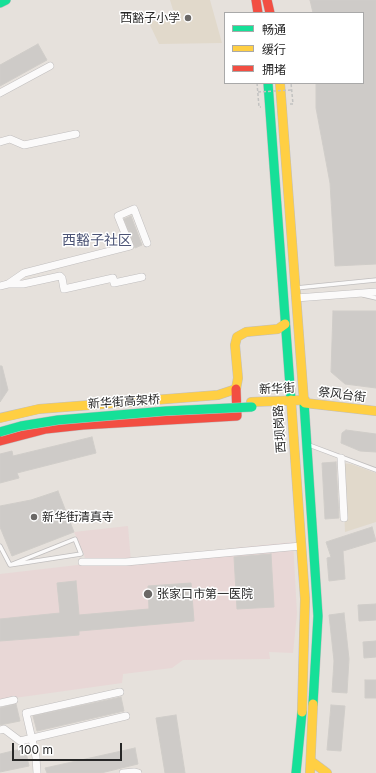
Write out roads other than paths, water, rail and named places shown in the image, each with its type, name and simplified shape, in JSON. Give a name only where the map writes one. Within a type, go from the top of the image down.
[{"type":"main road","points":[[0,3],[6,0]]},
{"type":"main road","points":[[256,0],[258,12]]},
{"type":"main road","points":[[267,0],[270,12]]},
{"type":"main road","name":"西坝岗路","points":[[268,84],[301,546],[305,647],[296,773]]},
{"type":"main road","points":[[280,84],[308,445],[318,616],[310,773]]},
{"type":"main road","points":[[0,441],[46,429],[83,425],[237,416],[236,389],[238,378],[235,345],[237,336],[246,332],[278,329],[285,324]]},
{"type":"main road","points":[[0,418],[39,409],[218,395],[236,389]]},
{"type":"main road","name":"新华街","points":[[251,405],[305,403]]},
{"type":"main road","name":"祭风台街","points":[[305,403],[376,411]]},
{"type":"main road","name":"新华街高架桥","points":[[0,428],[23,420],[57,416],[251,405]]},
{"type":"main road","name":"新华街高架桥","points":[[0,432],[21,426],[58,420],[251,405]]},
{"type":"main road","points":[[82,406],[83,425]]},
{"type":"main road","points":[[297,760],[311,761],[327,773]]},
{"type":"street","points":[[0,94],[50,66]]},
{"type":"street","points":[[0,142],[10,139],[24,146],[76,134]]},
{"type":"street","points":[[8,284],[24,273],[130,246],[118,216],[134,209],[147,243]]},
{"type":"street","points":[[0,286],[8,284],[23,284],[60,276],[62,278],[64,289],[112,278],[114,283],[142,277]]},
{"type":"street","points":[[296,298],[376,292]]},
{"type":"street","points":[[341,458],[344,518]]},
{"type":"street","points":[[82,562],[126,562],[301,546]]},
{"type":"street","points":[[37,773],[26,713],[120,692]]},
{"type":"street","points":[[0,703],[14,700]]},
{"type":"street","points":[[0,730],[4,729],[20,741],[126,716]]},
{"type":"street","points":[[123,773],[138,773]]},
{"type":"lane","points":[[295,288],[376,280]]},
{"type":"lane","points":[[359,293],[376,298]]},
{"type":"lane","points":[[308,445],[376,470]]},
{"type":"lane","points":[[75,539],[81,554],[26,563],[10,565],[75,539]]},
{"type":"lane","points":[[0,546],[10,565]]},
{"type":"place","name":"西豁子小学","points":[[188,18]]},
{"type":"place","name":"新华街清真寺","points":[[34,517]]},
{"type":"place","name":"张家口市第一医院","points":[[148,594]]},
{"type":"district","name":"西豁子社区","points":[[97,241]]}]
